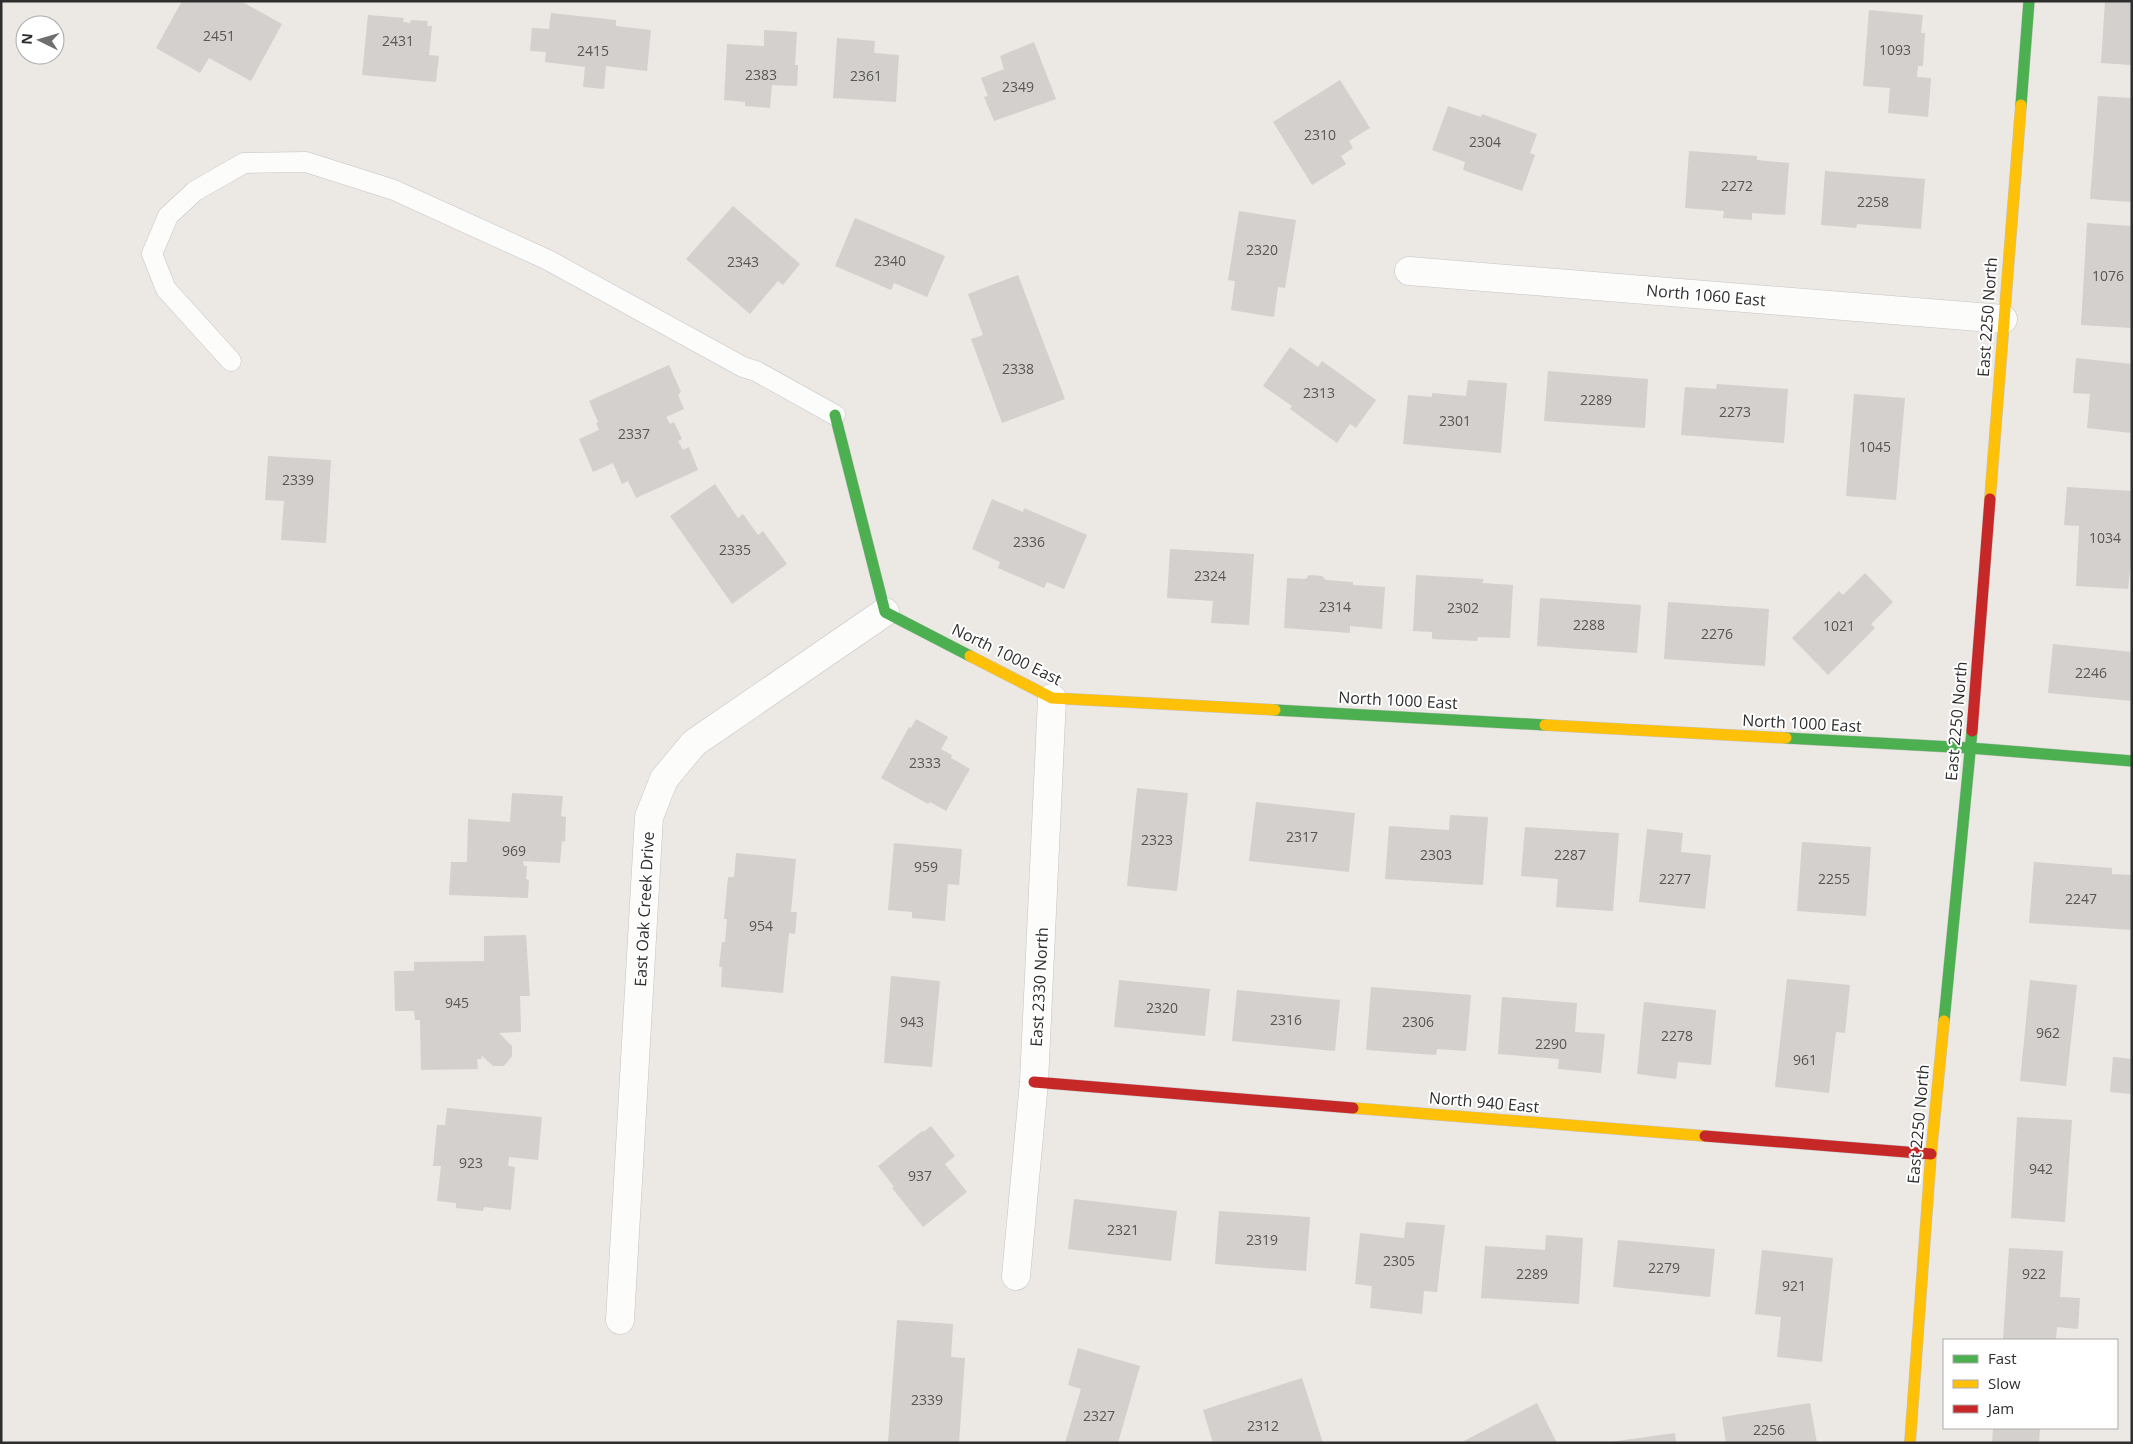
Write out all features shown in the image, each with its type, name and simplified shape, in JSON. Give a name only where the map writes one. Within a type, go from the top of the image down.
[{"type":"street","name":"East 2250 North","points":[[1910,1443],[1931,1154],[1970,748],[2029,1]]},
{"type":"street","name":"North 1060 East","points":[[1409,271],[2003,319]]},
{"type":"street","points":[[835,415],[885,612]]},
{"type":"street","name":"North 1000 East","points":[[885,612],[1052,698],[1970,748],[2132,761]]},
{"type":"street","name":"East Oak Creek Drive","points":[[620,1320],[649,817],[664,780],[694,743],[885,612]]},
{"type":"street","name":"East 2330 North","points":[[1016,1276],[1034,1082],[1052,698]]},
{"type":"street","name":"North 940 East","points":[[1034,1082],[1931,1154]]},
{"type":"lane","points":[[231,361],[166,289],[152,254],[168,216],[194,191],[244,163],[306,162],[394,190],[548,260],[742,367],[756,371],[835,415]]},
{"type":"building","points":[[182,1],[241,1],[282,24],[251,81],[209,58],[200,73],[156,48]]},
{"type":"building","points":[[2105,1],[2132,1],[2132,65],[2101,63]]},
{"type":"building","points":[[1869,10],[1923,15],[1921,33],[1925,33],[1923,66],[1918,66],[1917,77],[1931,78],[1928,117],[1888,113],[1890,88],[1863,86]]},
{"type":"building","points":[[551,13],[616,20],[616,26],[651,30],[647,71],[606,66],[604,89],[583,87],[585,67],[545,62],[546,52],[530,51],[532,28],[549,29]]},
{"type":"building","points":[[368,15],[404,18],[403,22],[410,23],[411,20],[428,21],[427,26],[432,26],[429,55],[439,56],[436,82],[362,75]]},
{"type":"building","points":[[764,30],[797,32],[795,65],[798,65],[797,86],[772,85],[770,108],[745,106],[745,102],[724,100],[727,44],[764,46]]},
{"type":"building","points":[[837,38],[875,41],[874,53],[899,55],[896,102],[833,98]]},
{"type":"building","points":[[1034,42],[1056,99],[994,121],[984,97],[988,96],[981,78],[1004,69],[1000,56]]},
{"type":"building","points":[[1340,80],[1370,128],[1349,141],[1353,148],[1341,156],[1346,164],[1312,185],[1273,122]]},
{"type":"building","points":[[2098,96],[2132,98],[2132,202],[2090,199]]},
{"type":"building","points":[[1448,106],[1481,117],[1482,114],[1537,134],[1530,153],[1535,155],[1522,191],[1463,170],[1465,162],[1432,150]]},
{"type":"building","points":[[1689,151],[1757,156],[1757,160],[1789,163],[1785,215],[1752,213],[1752,220],[1723,218],[1724,211],[1685,208]]},
{"type":"building","points":[[1825,171],[1925,179],[1921,229],[1857,224],[1856,228],[1821,225]]},
{"type":"building","points":[[733,206],[800,264],[783,285],[778,281],[750,314],[686,259]]},
{"type":"building","points":[[1239,211],[1296,220],[1285,288],[1278,287],[1274,317],[1231,310],[1235,281],[1228,280]]},
{"type":"building","points":[[855,218],[945,256],[927,297],[894,283],[891,290],[835,266]]},
{"type":"building","points":[[2087,223],[2132,226],[2132,328],[2081,325]]},
{"type":"building","points":[[1018,275],[1065,399],[1002,423],[971,339],[983,335],[968,294]]},
{"type":"building","points":[[1290,347],[1318,367],[1322,361],[1376,400],[1356,428],[1350,424],[1337,443],[1290,409],[1292,406],[1263,386]]},
{"type":"building","points":[[2076,358],[2132,364],[2132,433],[2087,428],[2090,394],[2073,393]]},
{"type":"building","points":[[669,365],[681,392],[678,395],[684,409],[666,417],[670,424],[674,422],[682,439],[678,441],[683,450],[689,447],[698,470],[636,498],[628,481],[622,484],[613,463],[593,472],[579,439],[599,430],[596,423],[598,422],[589,401]]},
{"type":"building","points":[[1548,371],[1648,379],[1645,428],[1544,421]]},
{"type":"building","points":[[1468,380],[1507,383],[1501,453],[1403,444],[1408,395],[1432,397],[1432,393],[1466,396]]},
{"type":"building","points":[[1717,384],[1788,389],[1784,443],[1681,435],[1685,387],[1716,389]]},
{"type":"building","points":[[1854,394],[1905,398],[1896,500],[1846,496]]},
{"type":"building","points":[[268,456],[331,460],[326,543],[281,540],[284,501],[265,500]]},
{"type":"building","points":[[715,484],[738,518],[743,514],[758,535],[763,531],[787,564],[732,604],[670,516]]},
{"type":"building","points":[[2067,487],[2132,491],[2132,550],[2128,589],[2076,586],[2079,526],[2064,525]]},
{"type":"building","points":[[992,499],[1023,512],[1024,508],[1087,535],[1064,589],[1047,582],[1044,588],[998,568],[1000,562],[972,549]]},
{"type":"building","points":[[1170,549],[1254,554],[1249,625],[1211,623],[1213,601],[1167,598]]},
{"type":"building","points":[[1865,573],[1893,602],[1871,624],[1875,628],[1828,675],[1792,638],[1839,591],[1843,595]]},
{"type":"building","points":[[1309,575],[1322,576],[1326,580],[1353,582],[1353,585],[1385,587],[1382,629],[1350,626],[1350,633],[1284,628],[1287,578],[1306,579]]},
{"type":"building","points":[[1416,575],[1484,579],[1482,583],[1513,585],[1510,638],[1478,637],[1477,641],[1432,639],[1432,632],[1413,631]]},
{"type":"building","points":[[1540,598],[1641,605],[1637,653],[1537,646]]},
{"type":"building","points":[[1668,602],[1769,609],[1765,666],[1664,659]]},
{"type":"building","points":[[2053,644],[2132,652],[2132,701],[2048,693]]},
{"type":"building","points":[[916,719],[948,737],[941,749],[952,755],[951,758],[970,769],[946,811],[930,802],[928,804],[881,778],[909,727],[911,728]]},
{"type":"building","points":[[1137,788],[1188,793],[1177,891],[1127,886]]},
{"type":"building","points":[[512,793],[563,796],[561,816],[566,817],[565,842],[562,841],[560,863],[523,861],[524,866],[527,866],[526,879],[529,880],[528,898],[449,895],[451,862],[467,862],[468,819],[510,822]]},
{"type":"building","points":[[1256,802],[1355,813],[1349,872],[1249,861]]},
{"type":"building","points":[[1450,815],[1488,817],[1483,885],[1385,879],[1389,826],[1449,830]]},
{"type":"building","points":[[1525,827],[1619,833],[1613,911],[1556,907],[1558,879],[1521,876]]},
{"type":"building","points":[[1647,829],[1683,833],[1681,852],[1711,855],[1705,909],[1639,902]]},
{"type":"building","points":[[1802,842],[1871,847],[1866,916],[1797,911]]},
{"type":"building","points":[[894,843],[962,849],[959,885],[948,884],[945,921],[912,918],[912,912],[888,910]]},
{"type":"building","points":[[736,853],[796,859],[791,912],[797,912],[795,934],[789,933],[783,993],[721,987],[722,967],[719,967],[722,942],[725,942],[727,919],[724,919],[728,877],[734,877]]},
{"type":"building","points":[[2034,862],[2112,868],[2112,874],[2132,875],[2132,930],[2029,923]]},
{"type":"building","points":[[526,935],[530,996],[520,996],[521,1032],[499,1033],[512,1046],[512,1056],[504,1066],[493,1066],[481,1055],[482,1059],[477,1059],[478,1069],[421,1070],[420,1020],[415,1020],[414,1011],[395,1011],[394,971],[414,971],[414,962],[484,961],[484,936]]},
{"type":"building","points":[[891,976],[940,981],[932,1067],[884,1063]]},
{"type":"building","points":[[1787,979],[1850,985],[1845,1033],[1836,1032],[1829,1093],[1775,1087]]},
{"type":"building","points":[[1119,980],[1210,989],[1205,1036],[1114,1027]]},
{"type":"building","points":[[2030,980],[2077,985],[2066,1086],[2020,1081]]},
{"type":"building","points":[[1371,987],[1471,995],[1466,1051],[1437,1049],[1436,1055],[1366,1050]]},
{"type":"building","points":[[1237,990],[1340,1000],[1335,1051],[1232,1041]]},
{"type":"building","points":[[1502,997],[1577,1003],[1575,1032],[1605,1034],[1601,1073],[1558,1069],[1559,1059],[1498,1054]]},
{"type":"building","points":[[1644,1002],[1716,1010],[1711,1065],[1678,1062],[1676,1079],[1637,1074]]},
{"type":"building","points":[[2113,1057],[2132,1059],[2132,1094],[2110,1092]]},
{"type":"building","points":[[447,1108],[542,1117],[538,1160],[509,1157],[508,1166],[515,1167],[511,1210],[484,1207],[483,1211],[456,1208],[456,1203],[437,1201],[441,1166],[433,1166],[437,1125],[445,1125]]},
{"type":"building","points":[[2017,1117],[2072,1120],[2065,1222],[2011,1218]]},
{"type":"building","points":[[931,1126],[955,1156],[945,1164],[967,1192],[923,1227],[892,1188],[894,1187],[878,1166]]},
{"type":"building","points":[[1074,1199],[1177,1211],[1171,1261],[1068,1249]]},
{"type":"building","points":[[1219,1211],[1310,1217],[1306,1271],[1215,1264]]},
{"type":"building","points":[[1406,1222],[1445,1225],[1437,1292],[1424,1291],[1422,1314],[1370,1308],[1372,1286],[1355,1284],[1360,1233],[1404,1238]]},
{"type":"building","points":[[1546,1235],[1583,1238],[1579,1304],[1481,1298],[1485,1246],[1545,1250]]},
{"type":"building","points":[[1618,1240],[1715,1249],[1710,1297],[1613,1287]]},
{"type":"building","points":[[2009,1248],[2063,1251],[2060,1297],[2080,1298],[2078,1329],[2057,1327],[2056,1339],[2003,1339]]},
{"type":"building","points":[[1762,1250],[1833,1258],[1822,1362],[1777,1357],[1781,1317],[1755,1314]]},
{"type":"building","points":[[897,1320],[953,1324],[951,1357],[965,1358],[959,1443],[888,1442]]},
{"type":"building","points":[[1078,1348],[1140,1366],[1118,1443],[1065,1443],[1081,1389],[1068,1385]]},
{"type":"building","points":[[1302,1378],[1323,1443],[1213,1443],[1203,1410]]},
{"type":"building","points":[[1537,1403],[1557,1443],[1460,1443]]},
{"type":"building","points":[[1810,1403],[1817,1443],[1726,1443],[1722,1417]]},
{"type":"building","points":[[1993,1429],[2040,1429],[2039,1443],[1992,1443]]},
{"type":"building","points":[[1675,1433],[1676,1443],[1610,1443],[1610,1442]]},
{"type":"traffic: fast","points":[[2021,105],[2029,1]]},
{"type":"traffic: fast","points":[[835,415],[885,612],[970,656]]},
{"type":"traffic: fast","points":[[1275,710],[1545,725]]},
{"type":"traffic: fast","points":[[1944,1021],[1972,731]]},
{"type":"traffic: fast","points":[[1786,738],[1970,748],[2132,761]]},
{"type":"traffic: slow","points":[[1990,499],[2021,105]]},
{"type":"traffic: slow","points":[[970,656],[1052,698],[1275,710]]},
{"type":"traffic: slow","points":[[1545,725],[1786,738]]},
{"type":"traffic: slow","points":[[1910,1443],[1931,1154],[1944,1021]]},
{"type":"traffic: slow","points":[[1353,1108],[1705,1136]]},
{"type":"traffic: jam","points":[[1972,731],[1990,499]]},
{"type":"traffic: jam","points":[[1034,1082],[1353,1108]]},
{"type":"traffic: jam","points":[[1705,1136],[1931,1154]]}]
